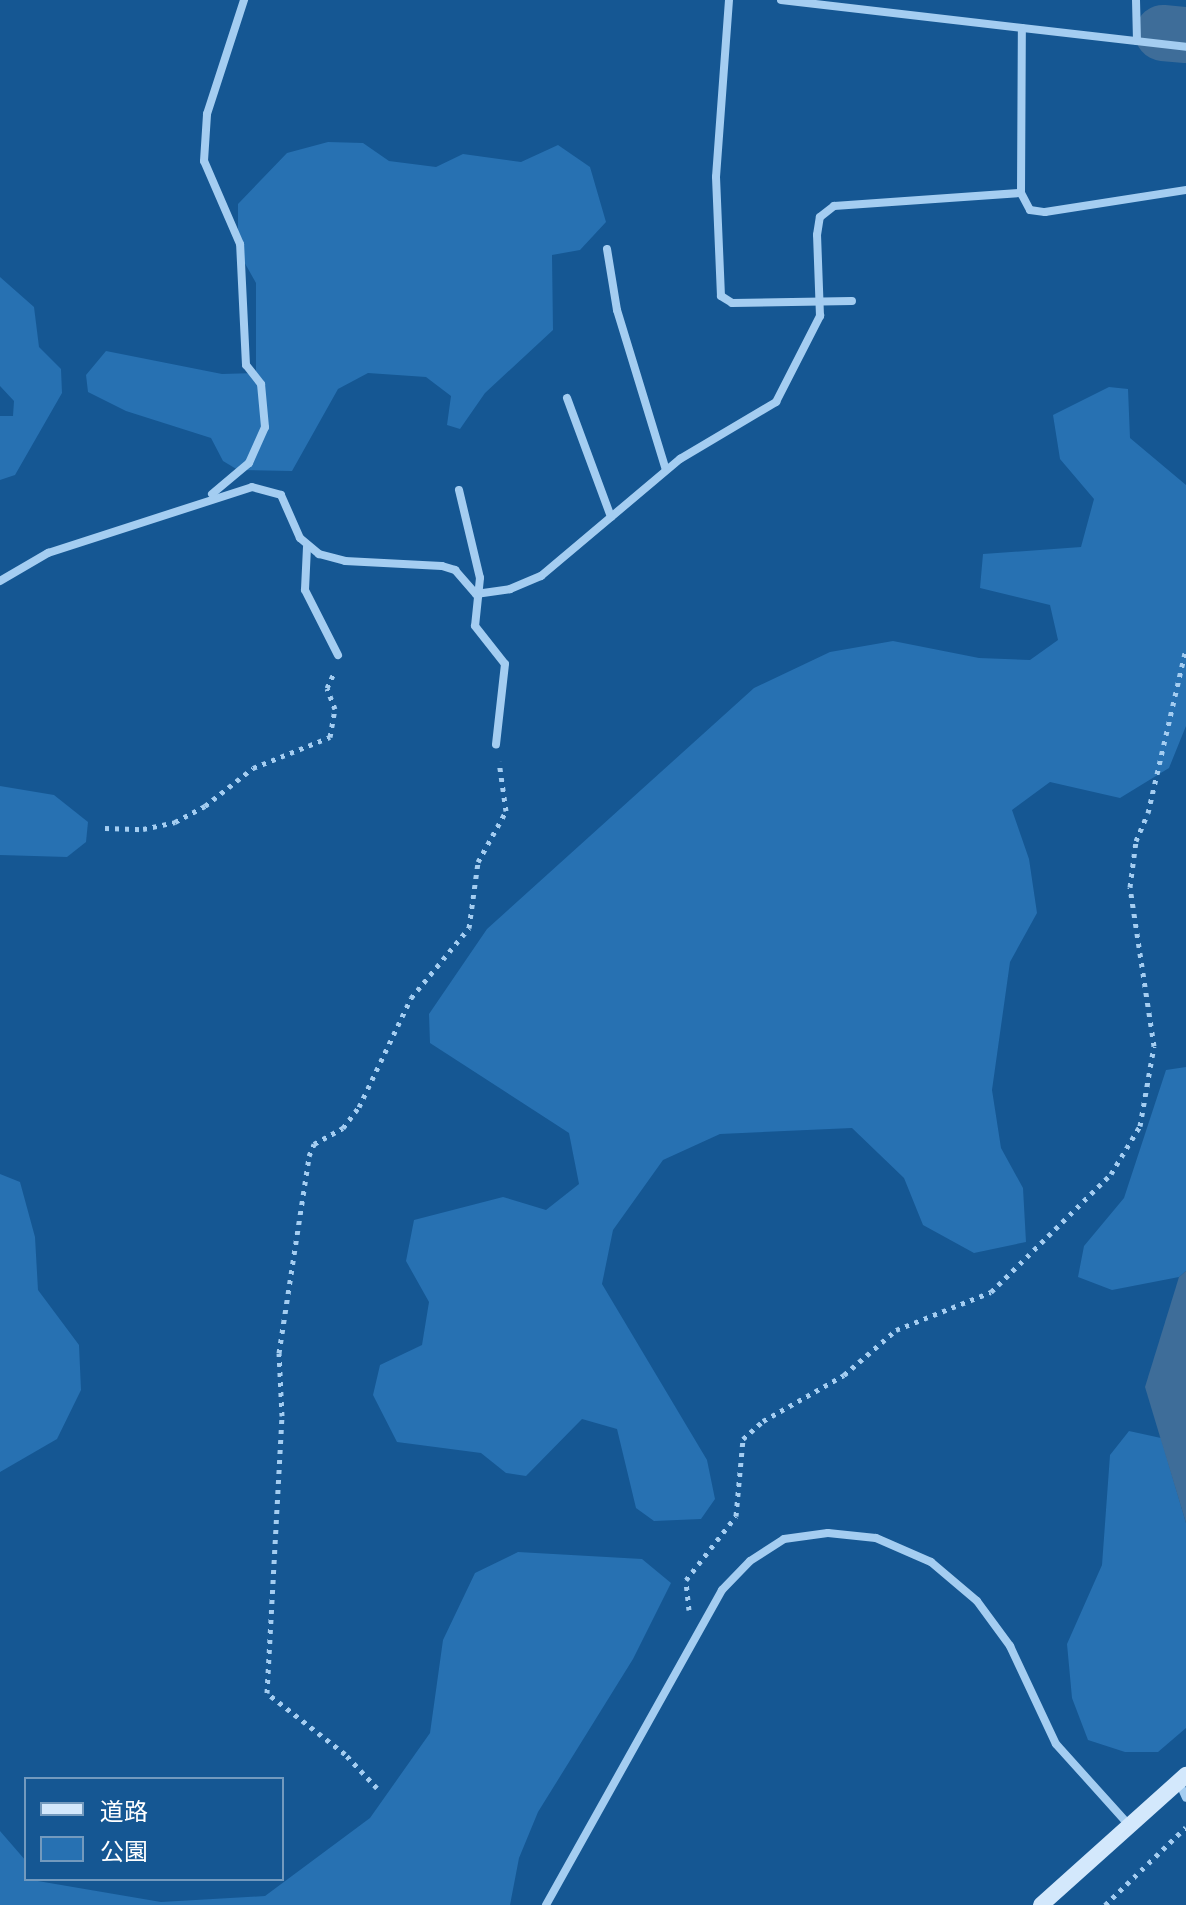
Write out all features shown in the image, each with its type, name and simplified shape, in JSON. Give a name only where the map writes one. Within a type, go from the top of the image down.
[{"type":"main road","points":[[1041,1905],[1182,1778]]},
{"type":"street","points":[[207,499],[249,463],[265,427],[261,384],[246,365],[240,244],[204,161],[207,114],[244,0]]},
{"type":"street","points":[[729,0],[716,177],[721,296],[732,303],[819,299],[852,301]]},
{"type":"street","points":[[781,0],[850,4],[1186,47]]},
{"type":"street","points":[[1136,0],[1137,41]]},
{"type":"street","points":[[1022,28],[1021,193],[1030,210],[1045,212],[1186,190]]},
{"type":"street","points":[[476,594],[510,589],[541,576],[666,470],[776,402],[814,334],[819,299],[817,235],[820,217],[834,206],[1021,193]]},
{"type":"street","points":[[607,249],[617,310],[666,470]]},
{"type":"street","points":[[567,398],[611,517]]},
{"type":"street","points":[[0,581],[38,557],[207,499],[252,487],[281,495],[307,547],[305,590],[338,655]]},
{"type":"street","points":[[459,490],[480,578],[475,626],[505,664],[496,744]]},
{"type":"street","points":[[307,547],[345,561],[442,566],[455,570],[476,594]]},
{"type":"street","points":[[546,1905],[700,1628],[740,1570],[784,1539],[828,1533],[876,1538],[931,1562],[977,1601],[1010,1646],[1056,1744],[1129,1825]]},
{"type":"street","points":[[1182,1778],[1186,1798]]},
{"type":"path","points":[[700,1628],[684,1596],[686,1580],[736,1516],[738,1451],[743,1439],[763,1421],[844,1375],[896,1330],[991,1292],[1111,1174],[1140,1126],[1154,1046],[1130,887],[1136,841],[1148,813],[1186,648]]},
{"type":"path","points":[[105,828],[143,829],[175,822],[205,806],[253,768],[330,737],[335,709],[327,688],[338,655]]},
{"type":"path","points":[[377,1788],[345,1754],[267,1693],[282,1416],[279,1353],[309,1156],[314,1144],[343,1128],[359,1107],[411,998],[469,928],[478,862],[506,811],[496,744]]},
{"type":"path","points":[[1105,1905],[1186,1827]]},
{"type":"green space","points":[[328,142],[363,143],[389,161],[436,167],[463,154],[521,162],[558,145],[590,167],[606,222],[580,250],[552,255],[553,330],[485,393],[460,429],[447,425],[451,396],[426,377],[368,373],[338,389],[292,471],[238,470],[223,461],[211,438],[126,411],[88,392],[86,375],[106,351],[222,374],[256,373],[256,283],[238,251],[238,204],[287,153]]},
{"type":"green space","points":[[0,277],[34,307],[39,347],[61,369],[62,393],[15,475],[0,480],[0,416],[13,416],[14,401],[0,386]]},
{"type":"green space","points":[[1109,387],[1128,389],[1130,438],[1186,485],[1186,726],[1169,768],[1120,798],[1050,782],[1012,810],[1029,859],[1037,913],[1010,962],[992,1090],[1001,1148],[1023,1188],[1026,1242],[974,1253],[923,1225],[904,1178],[852,1128],[720,1134],[663,1160],[613,1230],[602,1284],[707,1460],[715,1499],[701,1519],[654,1521],[636,1508],[617,1429],[582,1419],[526,1476],[506,1473],[481,1453],[397,1442],[373,1395],[380,1365],[422,1345],[429,1302],[406,1261],[414,1220],[503,1197],[546,1210],[579,1184],[569,1133],[430,1043],[429,1014],[487,929],[754,688],[830,652],[893,641],[979,658],[1030,660],[1058,640],[1050,605],[980,588],[983,554],[1081,547],[1094,499],[1060,459],[1053,415]]},
{"type":"green space","points":[[0,786],[54,795],[88,822],[86,842],[67,857],[0,855]]},
{"type":"green space","points":[[1186,1067],[1186,1271],[1179,1277],[1112,1290],[1078,1277],[1084,1246],[1124,1198],[1166,1070]]},
{"type":"green space","points":[[0,1174],[20,1182],[35,1237],[38,1290],[79,1345],[81,1390],[57,1439],[0,1472]]},
{"type":"green space","points":[[1129,1431],[1161,1438],[1186,1523],[1186,1728],[1158,1752],[1125,1752],[1088,1740],[1072,1698],[1067,1644],[1102,1565],[1110,1455]]},
{"type":"green space","points":[[518,1552],[642,1559],[671,1583],[633,1659],[538,1812],[519,1858],[510,1905],[0,1905],[0,1831],[24,1859],[24,1881],[161,1902],[265,1896],[370,1818],[430,1733],[443,1640],[475,1573]]},
{"type":"shaded area","points":[[1186,1271],[1186,1523],[1145,1387],[1179,1277]]},
{"type":"waterway","points":[[1163,33],[1186,35]]}]
